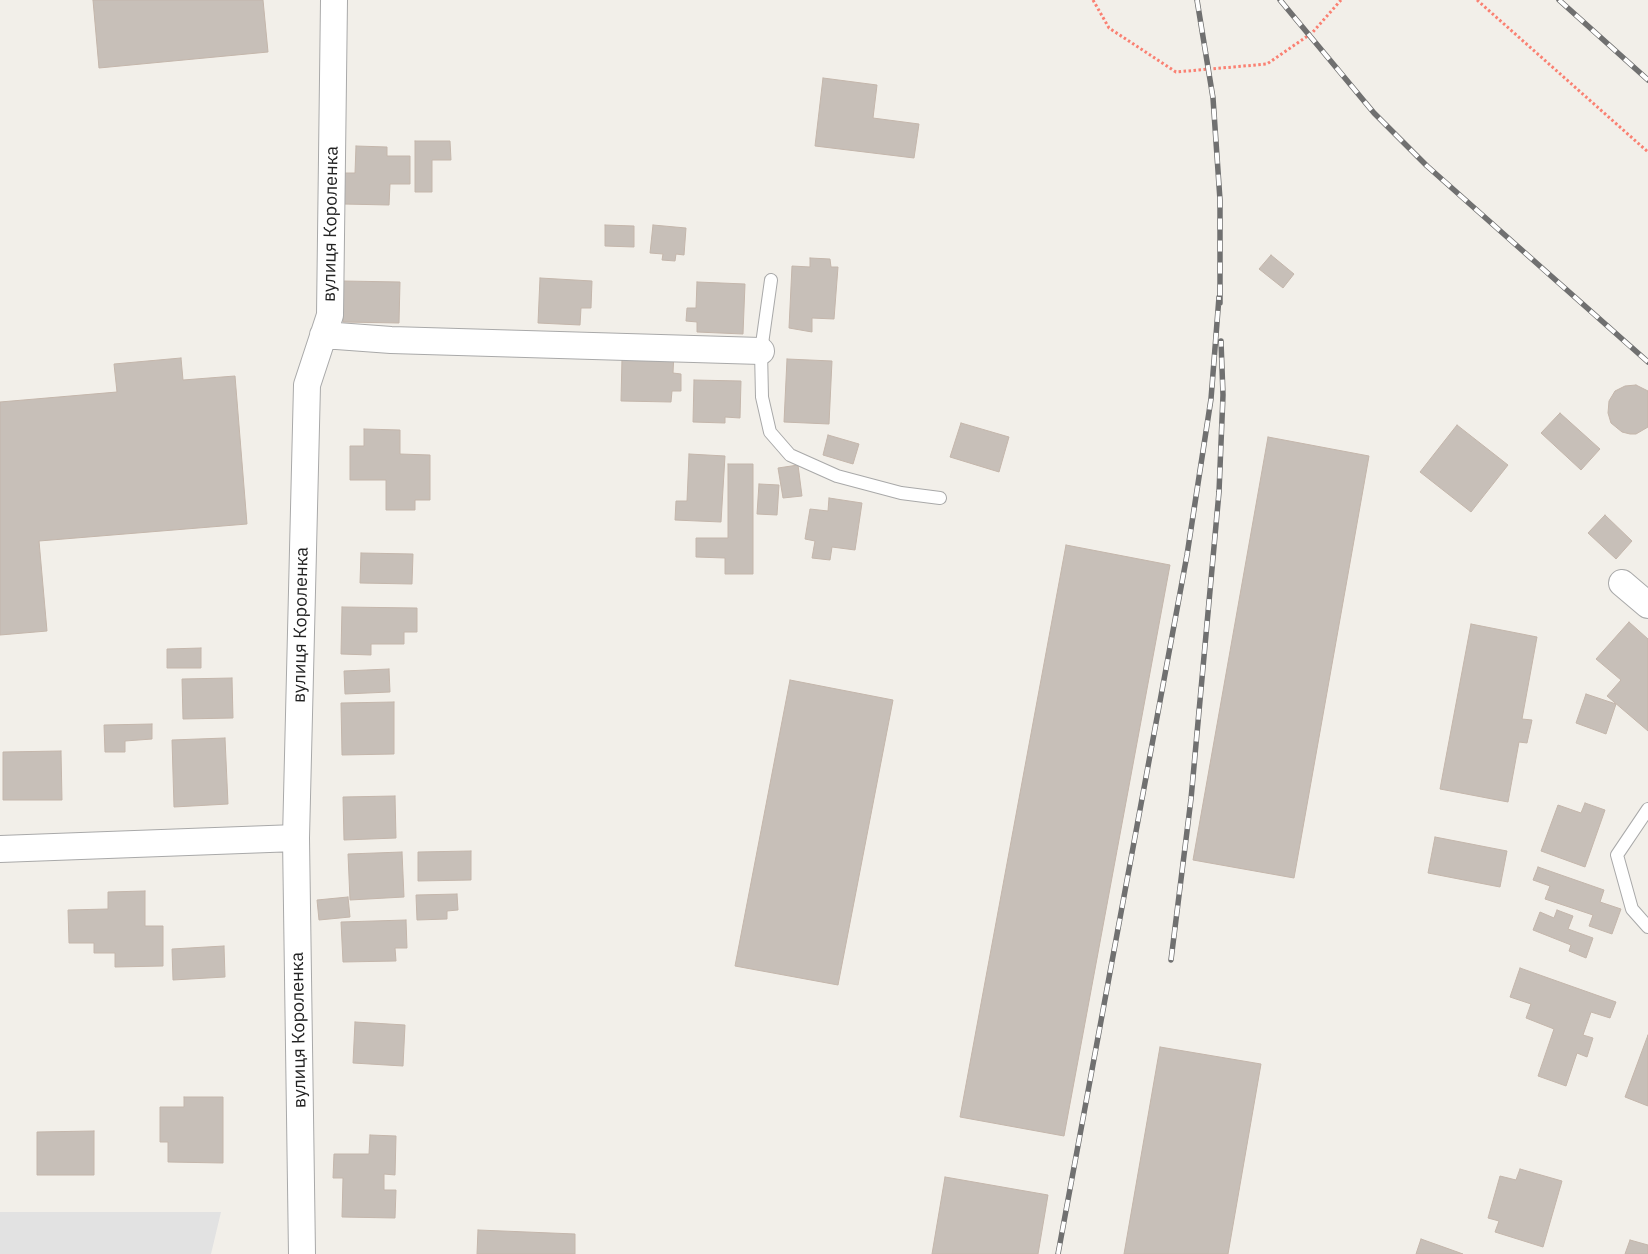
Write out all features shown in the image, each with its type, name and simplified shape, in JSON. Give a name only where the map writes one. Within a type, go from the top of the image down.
[{"type":"street","name":"вулиця Короленка","points":[[302,1254],[296,838],[307,385],[330,315],[334,0]]},
{"type":"street","points":[[323,335],[401,340],[761,351]]},
{"type":"street","points":[[1622,583],[1648,605]]},
{"type":"street","points":[[0,849],[296,838]]},
{"type":"lane","points":[[771,280],[761,351],[762,397],[770,432],[790,455],[837,476],[901,493],[940,498]]},
{"type":"lane","points":[[1648,809],[1617,855],[1632,909],[1648,927]]},
{"type":"path","points":[[1094,0],[1109,28],[1176,72],[1267,64],[1312,33],[1341,0]]},
{"type":"path","points":[[1477,0],[1648,152]]},
{"type":"shaded area","points":[[0,1212],[221,1212],[211,1254],[0,1254]]},
{"type":"building","points":[[93,0],[263,0],[268,52],[99,68]]},
{"type":"building","points":[[823,78],[877,85],[873,118],[919,124],[914,158],[815,146]]},
{"type":"building","points":[[415,141],[450,141],[451,160],[432,160],[432,192],[415,192]]},
{"type":"building","points":[[356,146],[387,147],[387,156],[410,156],[410,184],[390,184],[389,205],[343,204],[343,173],[355,173]]},
{"type":"building","points":[[605,225],[634,226],[634,247],[605,246]]},
{"type":"building","points":[[653,225],[686,228],[684,255],[676,254],[675,261],[662,260],[663,254],[650,253]]},
{"type":"building","points":[[1271,255],[1294,274],[1283,288],[1259,269]]},
{"type":"building","points":[[810,258],[830,259],[831,267],[838,267],[834,319],[812,318],[812,332],[789,328],[792,266],[810,267]]},
{"type":"building","points":[[540,278],[592,281],[591,308],[581,308],[580,325],[538,323]]},
{"type":"building","points":[[343,281],[400,282],[399,323],[343,322]]},
{"type":"building","points":[[697,282],[745,284],[743,334],[697,332],[697,322],[686,321],[687,308],[696,308]]},
{"type":"building","points":[[674,353],[673,373],[681,374],[681,391],[672,391],[671,402],[621,401],[622,358]]},
{"type":"building","points":[[181,358],[183,380],[235,376],[247,524],[39,541],[47,631],[0,635],[0,402],[117,392],[114,364]]},
{"type":"building","points":[[787,359],[832,361],[829,424],[784,422]]},
{"type":"building","points":[[694,380],[741,381],[740,418],[725,417],[725,423],[693,422]]},
{"type":"building","points":[[1636,385],[1648,391],[1648,427],[1636,434],[1630,434],[1622,432],[1611,423],[1608,413],[1609,401],[1615,391],[1625,386]]},
{"type":"building","points":[[1560,413],[1600,449],[1581,470],[1541,433]]},
{"type":"building","points":[[961,423],[1009,437],[999,472],[950,457]]},
{"type":"building","points":[[1457,425],[1508,465],[1471,512],[1420,472]]},
{"type":"building","points":[[364,429],[400,430],[400,454],[430,455],[430,500],[415,500],[415,510],[386,510],[386,480],[350,480],[350,446],[364,446]]},
{"type":"building","points":[[828,435],[859,444],[853,464],[823,455]]},
{"type":"building","points":[[1268,437],[1369,456],[1294,878],[1193,860]]},
{"type":"building","points":[[689,454],[725,456],[721,522],[675,520],[676,501],[687,501]]},
{"type":"building","points":[[728,464],[753,464],[753,574],[725,574],[725,558],[696,557],[696,538],[728,538]]},
{"type":"building","points":[[798,465],[802,496],[783,498],[778,468]]},
{"type":"building","points":[[759,484],[779,485],[777,515],[757,514]]},
{"type":"building","points":[[829,498],[862,503],[855,550],[832,547],[830,560],[812,558],[815,541],[805,539],[810,509],[828,511]]},
{"type":"building","points":[[1605,515],[1632,541],[1616,559],[1588,533]]},
{"type":"building","points":[[1066,545],[1170,565],[1064,1136],[960,1117]]},
{"type":"building","points":[[361,553],[413,554],[412,584],[360,583]]},
{"type":"building","points":[[342,607],[417,608],[417,632],[404,632],[404,644],[371,644],[371,655],[341,654]]},
{"type":"building","points":[[1629,622],[1648,639],[1648,731],[1607,696],[1621,680],[1596,659]]},
{"type":"building","points":[[1471,624],[1537,637],[1522,719],[1532,720],[1527,743],[1519,742],[1508,802],[1440,789]]},
{"type":"building","points":[[201,648],[201,668],[167,668],[167,649]]},
{"type":"building","points":[[389,669],[390,692],[345,694],[344,671]]},
{"type":"building","points":[[232,678],[233,718],[183,719],[182,679]]},
{"type":"building","points":[[790,680],[893,700],[838,985],[735,966]]},
{"type":"building","points":[[1586,694],[1616,704],[1606,734],[1576,723]]},
{"type":"building","points":[[394,702],[394,754],[342,755],[341,703]]},
{"type":"building","points":[[152,724],[152,739],[125,741],[125,752],[105,752],[104,725]]},
{"type":"building","points":[[225,738],[228,804],[174,807],[172,740]]},
{"type":"building","points":[[61,751],[62,800],[3,800],[3,752]]},
{"type":"building","points":[[395,796],[396,838],[344,840],[343,797]]},
{"type":"building","points":[[1585,803],[1605,810],[1585,867],[1541,851],[1558,805],[1581,813]]},
{"type":"building","points":[[1435,837],[1507,851],[1500,887],[1428,873]]},
{"type":"building","points":[[471,851],[471,880],[418,881],[418,852]]},
{"type":"building","points":[[402,852],[404,897],[350,900],[348,854]]},
{"type":"building","points":[[1538,867],[1604,890],[1600,902],[1621,909],[1612,934],[1589,926],[1593,915],[1545,899],[1550,886],[1533,880]]},
{"type":"building","points":[[145,891],[145,926],[163,926],[163,966],[115,967],[115,953],[94,953],[94,943],[69,943],[68,910],[108,909],[108,892]]},
{"type":"building","points":[[457,894],[458,910],[447,911],[447,919],[417,920],[416,895]]},
{"type":"building","points":[[348,897],[350,917],[319,920],[317,900]]},
{"type":"building","points":[[1557,910],[1573,916],[1568,929],[1593,938],[1586,958],[1569,951],[1571,945],[1533,930],[1540,912],[1554,918]]},
{"type":"building","points":[[406,920],[407,948],[395,948],[396,961],[343,962],[341,922]]},
{"type":"building","points":[[224,946],[225,977],[173,980],[172,949]]},
{"type":"building","points":[[1520,968],[1616,1002],[1610,1018],[1591,1012],[1583,1035],[1593,1038],[1587,1057],[1577,1053],[1566,1086],[1538,1076],[1554,1029],[1526,1018],[1531,1004],[1510,997]]},
{"type":"building","points":[[355,1022],[405,1025],[403,1066],[353,1063]]},
{"type":"building","points":[[1648,1035],[1648,1106],[1625,1097]]},
{"type":"building","points":[[1160,1047],[1261,1064],[1228,1254],[1124,1254]]},
{"type":"building","points":[[184,1097],[223,1097],[223,1163],[168,1162],[168,1142],[160,1142],[160,1107],[184,1107]]},
{"type":"building","points":[[94,1131],[94,1175],[37,1175],[37,1132]]},
{"type":"building","points":[[370,1135],[396,1136],[395,1175],[384,1174],[384,1190],[396,1190],[395,1218],[342,1217],[343,1178],[333,1178],[334,1154],[369,1154]]},
{"type":"building","points":[[1520,1169],[1562,1181],[1543,1247],[1495,1232],[1499,1221],[1488,1218],[1500,1176],[1516,1180]]},
{"type":"building","points":[[945,1177],[1048,1195],[1038,1254],[932,1254]]},
{"type":"building","points":[[478,1230],[575,1234],[575,1254],[477,1254]]},
{"type":"building","points":[[1421,1239],[1463,1254],[1416,1254]]},
{"type":"building","points":[[1630,1240],[1648,1245],[1648,1254],[1625,1254]]},
{"type":"railway","points":[[1197,0],[1213,98],[1220,200],[1220,303]]},
{"type":"railway","points":[[1280,0],[1374,113],[1427,166],[1648,362]]},
{"type":"railway","points":[[1559,0],[1648,80]]},
{"type":"railway","points":[[1058,1254],[1187,555],[1211,399],[1219,297]]},
{"type":"railway","points":[[1171,960],[1191,799],[1219,492],[1223,395],[1221,341]]}]
